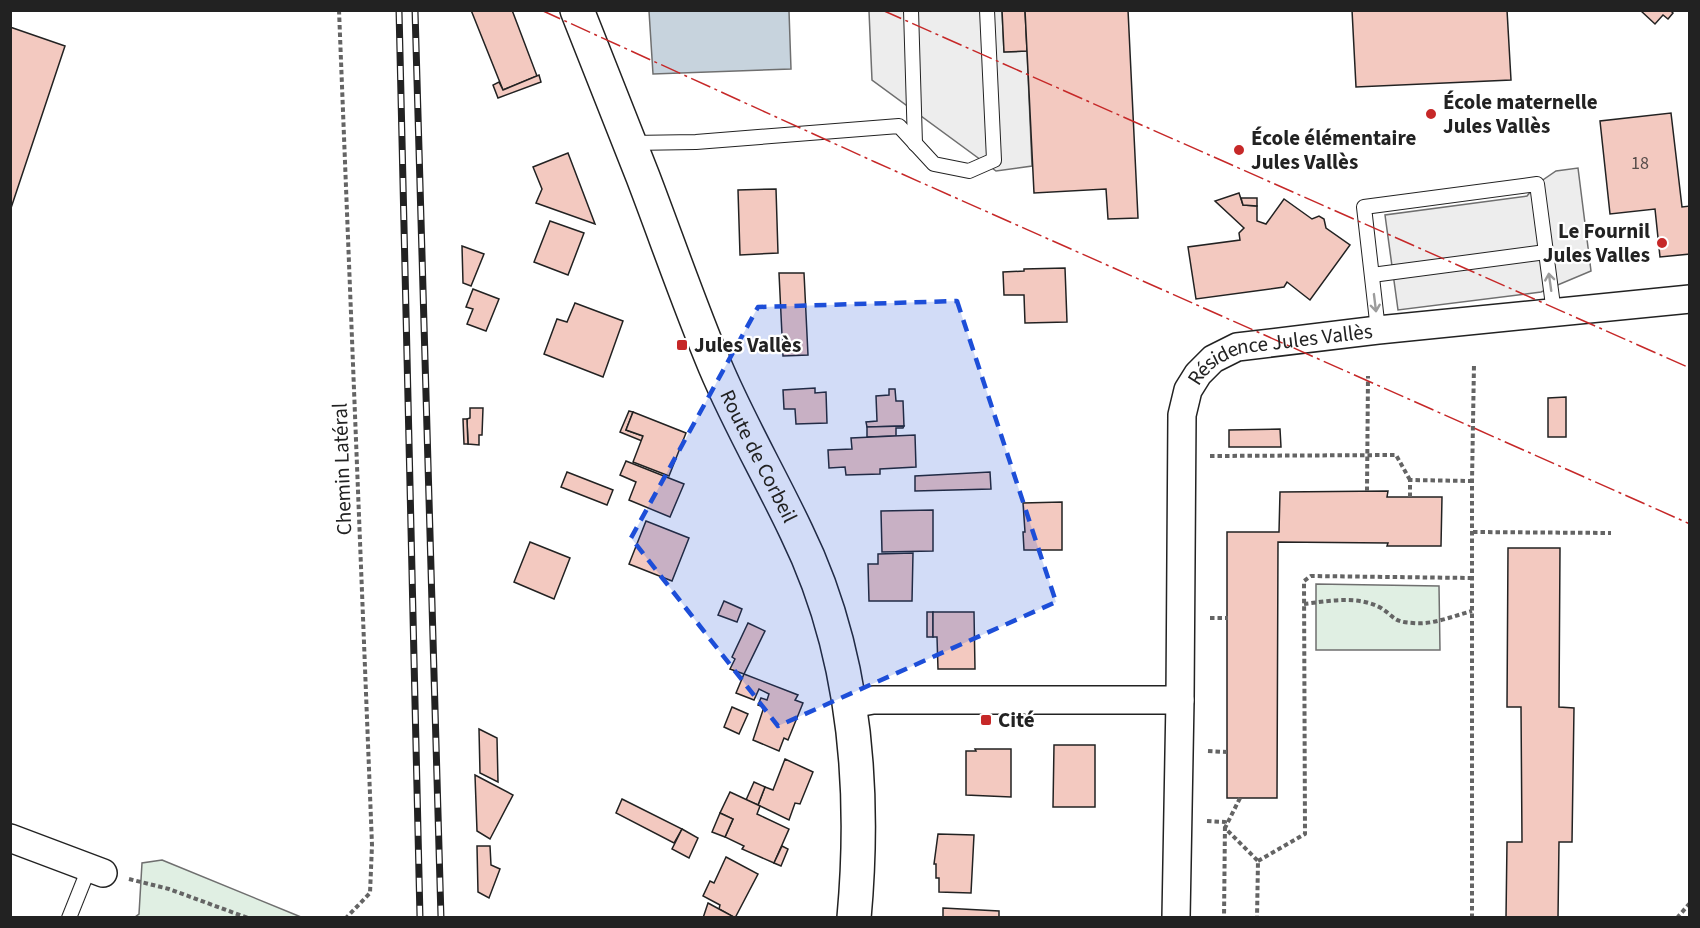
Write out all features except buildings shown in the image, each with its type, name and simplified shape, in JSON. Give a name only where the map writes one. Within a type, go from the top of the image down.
[{"type":"main road","name":"Route de Corbeil","points":[[578,10],[716,368],[754,451],[797,532],[817,581],[844,666],[851,704],[856,754],[858,802],[855,918]]},
{"type":"street","name":"Résidence Jules Vallès","points":[[1176,918],[1182,415],[1188,390],[1198,374],[1213,359],[1237,347],[1378,330],[1689,299]]},
{"type":"street","points":[[851,704],[873,700],[1180,700]]},
{"type":"street","points":[[10,838],[96,871]]},
{"type":"lane","points":[[911,10],[915,144]]},
{"type":"lane","points":[[629,143],[696,141],[899,126],[934,164],[969,171],[994,160],[987,10]]},
{"type":"lane","points":[[1378,330],[1364,207],[1537,184],[1554,313]]},
{"type":"lane","points":[[1372,275],[1546,252]]},
{"type":"lane","points":[[69,918],[96,871]]},
{"type":"path","name":"Chemin Latéral","points":[[339,10],[372,845],[370,893],[346,918]]},
{"type":"path","points":[[1472,918],[1474,364]]},
{"type":"path","points":[[1366,491],[1368,376]]},
{"type":"path","points":[[1202,456],[1396,455],[1410,480],[1410,497]]},
{"type":"path","points":[[1410,480],[1472,481]]},
{"type":"path","points":[[1473,532],[1611,533]]},
{"type":"path","points":[[1258,861],[1305,834],[1304,581],[1311,576],[1472,578]]},
{"type":"path","points":[[1304,604],[1341,599],[1365,602],[1382,609],[1395,620],[1414,624],[1433,622],[1472,611]]},
{"type":"path","points":[[1209,629],[1210,607]]},
{"type":"path","points":[[1210,618],[1228,618]]},
{"type":"path","points":[[1208,740],[1208,752],[1227,752]]},
{"type":"path","points":[[1225,828],[1240,798]]},
{"type":"path","points":[[1207,810],[1207,821],[1225,822],[1224,918]]},
{"type":"path","points":[[1225,828],[1258,861],[1257,918]]},
{"type":"path","points":[[96,871],[169,889],[248,918]]},
{"type":"path","points":[[1677,918],[1689,903]]},
{"type":"highlighted area","points":[[957,301],[1056,602],[778,726],[631,538],[758,307]]},
{"type":"green space","points":[[1316,584],[1439,586],[1440,650],[1316,650]]},
{"type":"green space","points":[[162,860],[301,917],[135,917],[139,914],[142,863]]},
{"type":"shaded area","points":[[649,11],[789,11],[791,69],[653,74]]},
{"type":"shaded area","points":[[869,11],[1002,11],[1004,52],[1027,51],[1032,166],[996,171],[872,80]]},
{"type":"shaded area","points":[[1578,168],[1591,271],[1541,292],[1398,310],[1385,215],[1527,196],[1537,184],[1556,171]]},
{"type":"railway","points":[[399,10],[420,918]]},
{"type":"railway","points":[[415,10],[441,918]]},
{"type":"power","points":[[541,10],[875,162],[1690,524]]},
{"type":"power","points":[[882,10],[1690,368]]},
{"type":"place","name":"École maternelle Jules Vallès","points":[[1431,114]]},
{"type":"place","name":"École élémentaire Jules Vallès","points":[[1239,150]]},
{"type":"place","name":"Le Fournil Jules Valles","points":[[1662,243]]},
{"type":"place","name":"Jules Vallès","points":[[682,345]]},
{"type":"place","name":"Cité","points":[[986,720]]}]
